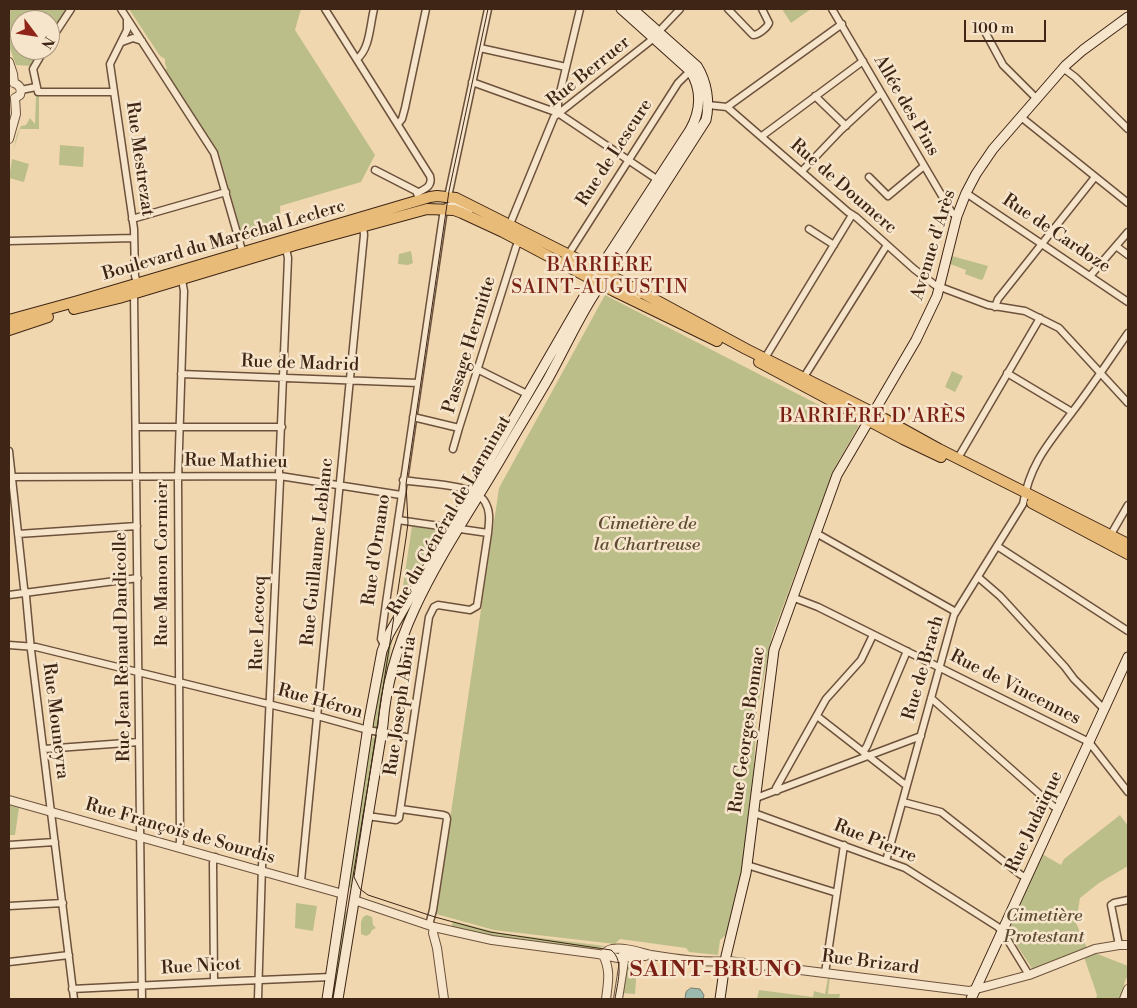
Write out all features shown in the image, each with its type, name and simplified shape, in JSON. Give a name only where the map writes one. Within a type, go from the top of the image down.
[{"type":"main road","points":[[600,277],[703,125],[708,105],[703,78],[697,66],[621,9]]},
{"type":"main road","points":[[600,277],[698,116],[699,100],[695,79],[656,34],[643,12],[633,9]]},
{"type":"main road","name":"Avenue d'Arès","points":[[871,417],[916,340],[940,287],[957,216],[966,193],[993,149],[1063,68],[1083,50],[1128,17]]},
{"type":"main road","name":"Boulevard du Maréchal Leclerc","points":[[9,330],[70,310],[195,276],[418,197],[448,197]]},
{"type":"main road","points":[[448,197],[463,200],[510,224],[568,255],[600,277]]},
{"type":"main road","name":"Boulevard du Maréchal Leclerc","points":[[9,320],[244,253],[428,209],[444,209]]},
{"type":"main road","points":[[444,209],[454,210],[522,243],[600,277],[804,377],[871,417],[958,458],[1128,554]]},
{"type":"main road","name":"Rue du Général de Larminat","points":[[475,493],[527,394],[600,277]]},
{"type":"main road","name":"Rue du Général de Larminat","points":[[384,645],[400,614],[548,378],[600,277]]},
{"type":"main road","points":[[670,312],[1024,495],[1128,544]]},
{"type":"main road","name":"Rue Georges Bonnac","points":[[720,999],[725,961],[747,865],[772,660],[778,636],[837,475],[871,417]]},
{"type":"main road","name":"Rue du Général de Larminat","points":[[338,999],[389,680],[402,634],[454,528]]},
{"type":"main road","name":"Rue d'Ornano","points":[[327,999],[368,730],[384,645]]},
{"type":"main road","name":"Rue Judaïque","points":[[971,999],[978,989],[1002,932],[1128,657]]},
{"type":"street","points":[[60,25],[70,9]]},
{"type":"street","points":[[120,9],[214,153],[244,253],[239,259],[195,276]]},
{"type":"street","points":[[325,9],[430,176],[431,184],[418,197],[375,170]]},
{"type":"street","points":[[357,59],[364,51],[374,9]]},
{"type":"street","points":[[398,124],[402,119],[405,108],[426,9]]},
{"type":"street","points":[[448,197],[488,9]]},
{"type":"street","points":[[558,113],[558,101],[580,9]]},
{"type":"street","name":"Rue Berruer","points":[[510,224],[554,117],[656,34],[680,9]]},
{"type":"street","points":[[728,9],[753,35],[756,35],[768,26],[769,23],[762,9]]},
{"type":"street","name":"Allée des Pins","points":[[832,9],[952,214],[957,216]]},
{"type":"street","name":"Rue Mestrezat","points":[[127,19],[127,30],[110,63],[132,218],[137,283]]},
{"type":"street","points":[[708,105],[727,107],[842,24]]},
{"type":"street","points":[[983,28],[1003,65],[1037,99]]},
{"type":"street","points":[[122,42],[133,38],[143,42]]},
{"type":"street","points":[[480,48],[566,67]]},
{"type":"street","points":[[38,60],[33,69],[37,91],[40,93],[114,92]]},
{"type":"street","points":[[762,136],[863,61]]},
{"type":"street","points":[[9,62],[13,74],[11,84],[19,86],[21,90]]},
{"type":"street","points":[[1063,68],[1128,129]]},
{"type":"street","name":"Rue de Lescure","points":[[568,255],[678,83],[690,71]]},
{"type":"street","points":[[472,82],[558,113],[658,180]]},
{"type":"street","points":[[21,90],[36,87]]},
{"type":"street","points":[[9,139],[16,114],[12,97],[20,95],[21,90]]},
{"type":"street","points":[[802,171],[881,93]]},
{"type":"street","points":[[815,96],[846,126]]},
{"type":"street","name":"Rue de Doumerc","points":[[727,107],[914,269],[940,287],[995,307],[1018,309],[1059,328],[1128,403]]},
{"type":"street","points":[[1021,117],[1128,203]]},
{"type":"street","points":[[869,177],[888,196],[924,166]]},
{"type":"street","points":[[995,307],[998,299],[1095,177]]},
{"type":"street","points":[[132,218],[226,192]]},
{"type":"street","name":"Rue de Cardoze","points":[[966,193],[1128,302]]},
{"type":"street","points":[[444,209],[449,205],[458,205],[486,218],[510,224]]},
{"type":"street","name":"Rue d'Ornano","points":[[384,645],[381,639],[444,209]]},
{"type":"street","points":[[765,358],[852,215]]},
{"type":"street","name":"Rue Guillaume Leblanc","points":[[301,881],[364,235],[363,226]]},
{"type":"street","points":[[809,229],[834,245]]},
{"type":"street","points":[[1090,276],[1128,232]]},
{"type":"street","points":[[9,241],[134,238]]},
{"type":"street","name":"Passage Hermitte","points":[[453,449],[477,369],[522,243]]},
{"type":"street","name":"Rue Lecocq","points":[[258,999],[282,427],[288,258],[285,244]]},
{"type":"street","points":[[804,377],[886,244]]},
{"type":"street","points":[[1116,246],[1128,255]]},
{"type":"street","name":"Rue Manon Cormier","points":[[178,847],[180,842],[178,476],[184,290],[182,280]]},
{"type":"street","points":[[137,283],[139,287],[145,290]]},
{"type":"street","name":"Rue Jean Renaud Dandicolle","points":[[134,294],[142,999]]},
{"type":"street","points":[[958,458],[1040,318]]},
{"type":"street","name":"Rue de Brach","points":[[886,861],[954,615],[1023,504],[1026,485],[1043,450],[1128,334]]},
{"type":"street","points":[[477,369],[527,394]]},
{"type":"street","points":[[1007,373],[1072,412]]},
{"type":"street","name":"Rue de Madrid","points":[[181,374],[418,383]]},
{"type":"street","name":"Passage Hermitte","points":[[413,416],[459,428]]},
{"type":"street","points":[[136,427],[282,427]]},
{"type":"street","name":"Rue Mouneyra","points":[[9,451],[10,477],[74,999]]},
{"type":"street","name":"Rue Mathieu","points":[[10,477],[280,476],[401,494]]},
{"type":"street","points":[[398,520],[488,533],[489,511],[485,501],[475,493],[403,480]]},
{"type":"street","points":[[1110,536],[1128,505]]},
{"type":"street","points":[[18,534],[137,526]]},
{"type":"street","points":[[816,532],[956,612]]},
{"type":"street","name":"Rue Joseph Abria","points":[[401,809],[431,612],[438,605],[470,610],[475,608],[478,603],[488,533]]},
{"type":"street","points":[[997,546],[1128,631]]},
{"type":"street","points":[[978,577],[1000,596],[1074,679],[1104,709]]},
{"type":"street","points":[[9,595],[138,578]]},
{"type":"street","name":"Rue de Vincennes","points":[[792,597],[907,651],[1089,742]]},
{"type":"street","points":[[777,791],[776,788],[826,699],[861,660],[873,635]]},
{"type":"street","name":"Rue Héron","points":[[9,645],[31,646],[270,704],[368,730],[411,738]]},
{"type":"street","points":[[865,754],[907,651]]},
{"type":"street","points":[[931,698],[1053,806],[1059,809]]},
{"type":"street","points":[[816,716],[903,784],[907,785]]},
{"type":"street","points":[[756,798],[865,754],[920,736]]},
{"type":"street","points":[[44,749],[139,742]]},
{"type":"street","points":[[1089,742],[1128,790]]},
{"type":"street","name":"Rue François de Sourdis","points":[[9,800],[343,894]]},
{"type":"street","points":[[903,802],[941,812],[1027,878]]},
{"type":"street","points":[[367,816],[396,820],[399,818],[401,809],[446,816],[442,856],[433,910],[444,999]]},
{"type":"street","name":"Rue Pierre","points":[[754,812],[905,868],[1002,932]]},
{"type":"street","points":[[9,846],[55,842]]},
{"type":"street","points":[[825,973],[844,845]]},
{"type":"street","points":[[214,982],[213,863],[215,858]]},
{"type":"street","points":[[747,865],[837,893]]},
{"type":"street","points":[[354,900],[435,927],[492,940],[624,958],[652,955]]},
{"type":"street","points":[[1118,945],[1111,905],[1128,900]]},
{"type":"street","points":[[9,906],[63,903]]},
{"type":"street","points":[[1002,932],[1029,975]]},
{"type":"street","name":"Rue Brizard","points":[[652,955],[704,961],[725,961],[968,991],[1029,975],[1095,949],[1128,945]]},
{"type":"street","points":[[603,955],[608,950],[619,949],[652,955]]},
{"type":"street","points":[[618,999],[624,958],[619,949]]},
{"type":"street","points":[[9,962],[69,955]]},
{"type":"street","points":[[603,955],[609,970],[606,999]]},
{"type":"street","name":"Rue Nicot","points":[[72,989],[331,978]]},
{"type":"street","points":[[1124,999],[1128,989]]},
{"type":"green space","points":[[9,9],[67,9],[60,20],[60,10],[10,10],[10,49]]},
{"type":"green space","points":[[129,9],[301,9],[295,30],[375,155],[361,182],[280,206],[281,231],[244,242],[219,153],[165,70],[167,68],[165,59],[160,56]]},
{"type":"green space","points":[[782,9],[811,9],[791,23]]},
{"type":"green space","points":[[14,60],[35,60],[31,66],[16,65]]},
{"type":"green space","points":[[36,96],[39,96],[39,129],[20,129],[13,151],[17,135],[21,126],[26,125],[30,118],[35,124]]},
{"type":"green space","points":[[60,145],[84,147],[83,167],[59,165]]},
{"type":"green space","points":[[12,159],[29,164],[24,182],[9,178]]},
{"type":"green space","points":[[411,251],[413,263],[408,265],[398,264],[399,254]]},
{"type":"green space","points":[[952,256],[988,266],[983,279],[965,274],[966,270],[950,264]]},
{"type":"green space","name":"Cimetière de la Chartreuse","points":[[605,295],[858,425],[834,469],[772,636],[757,711],[754,766],[742,871],[726,935],[720,940],[718,955],[689,952],[686,948],[620,939],[615,944],[494,930],[436,914],[499,488]]},
{"type":"green space","points":[[952,371],[963,376],[955,392],[945,387]]},
{"type":"green space","points":[[412,526],[435,530],[439,535],[401,599]]},
{"type":"green space","points":[[393,634],[379,728],[371,727],[383,653]]},
{"type":"green space","points":[[369,737],[377,738],[353,888],[347,887]]},
{"type":"green space","points":[[9,805],[19,808],[15,835],[9,835]]},
{"type":"green space","name":"Cimetière Protestant","points":[[1120,815],[1128,826],[1128,866],[1099,883],[1080,898],[1076,923],[1087,948],[1033,970],[1007,930],[1042,854],[1061,865],[1064,859]]},
{"type":"green space","points":[[296,903],[317,906],[313,931],[295,928]]},
{"type":"green space","points":[[343,911],[349,912],[335,999],[331,999]]},
{"type":"green space","points":[[367,915],[372,917],[373,925],[376,928],[366,936],[361,934],[361,922],[363,917]]},
{"type":"green space","points":[[453,921],[500,933],[605,946],[595,950],[490,936],[451,928]]},
{"type":"green space","points":[[1095,953],[1128,966],[1128,979],[1126,978],[1123,988],[1125,990],[1121,999],[1096,999],[1097,995],[1084,957]]},
{"type":"green space","points":[[627,963],[640,965],[640,969],[637,969],[635,994],[622,993]]},
{"type":"green space","points":[[828,977],[830,977],[828,994],[840,994],[839,999],[757,999],[759,990],[813,997],[814,991],[825,994]]},
{"type":"shaded area","points":[[691,988],[700,989],[704,995],[703,999],[685,999],[686,992]]},
{"type":"tram line","points":[[488,9],[449,191],[406,484],[408,523],[406,538],[354,877],[360,889],[368,895],[435,917],[490,932],[611,950],[618,960],[619,966],[615,999]]},
{"type":"district","name":"BARRIÈRE SAINT-AUGUSTIN","points":[[600,277]]},
{"type":"district","name":"BARRIÈRE D'ARÈS","points":[[873,417]]},
{"type":"district","name":"SAINT-BRUNO","points":[[716,971]]}]
